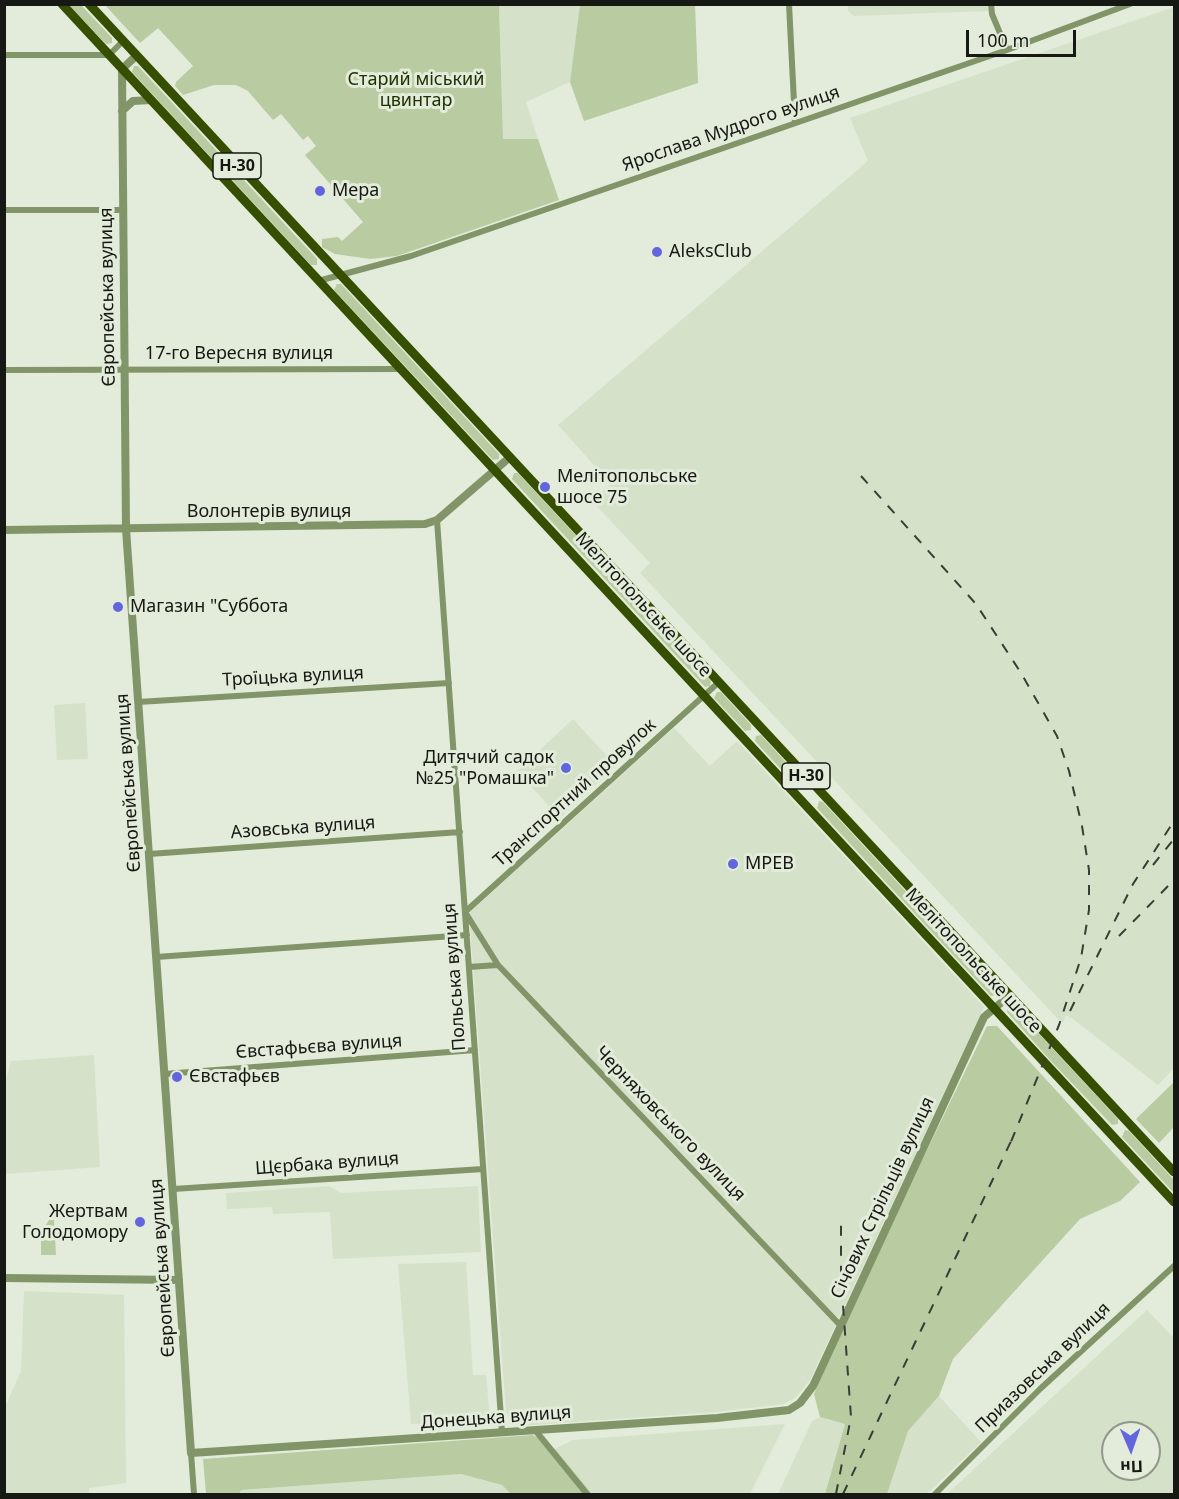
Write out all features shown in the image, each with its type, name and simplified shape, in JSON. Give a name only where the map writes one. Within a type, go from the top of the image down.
[{"type":"main road","name":"Мелітопольське шосе","points":[[62,4],[1174,1202]]},
{"type":"main road","name":"Мелітопольське шосе","points":[[89,4],[1174,1172]]},
{"type":"street","points":[[789,4],[795,122]]},
{"type":"street","points":[[991,4],[992,14],[1007,50]]},
{"type":"street","name":"Ярослава Мудрого вулиця","points":[[318,281],[411,256],[1007,50],[1130,4]]},
{"type":"street","points":[[4,56],[109,55],[122,42]]},
{"type":"street","points":[[122,69],[136,56]]},
{"type":"street","name":"Європейська вулиця","points":[[122,69],[126,529],[194,1494]]},
{"type":"street","points":[[122,111],[133,101],[151,100]]},
{"type":"street","points":[[4,210],[122,210]]},
{"type":"street","name":"17-го Вересня вулиця","points":[[4,370],[401,369]]},
{"type":"street","name":"Волонтерів вулиця","points":[[4,530],[410,526],[437,519],[510,457]]},
{"type":"street","name":"Польська вулиця","points":[[437,519],[502,1432]]},
{"type":"street","name":"Транспортний провулок","points":[[465,912],[719,682]]},
{"type":"street","name":"Троїцька вулиця","points":[[138,702],[449,683]]},
{"type":"street","name":"Азовська вулиця","points":[[149,854],[459,832]]},
{"type":"street","name":"Черняховського вулиця","points":[[465,912],[498,965],[840,1325]]},
{"type":"street","points":[[156,957],[467,935]]},
{"type":"street","points":[[469,967],[498,965]]},
{"type":"street","name":"Січових Стрільців вулиця","points":[[800,1403],[813,1386],[984,1017],[1009,996]]},
{"type":"street","name":"Євстафьєва вулиця","points":[[165,1074],[475,1050]]},
{"type":"street","name":"Щєрбака вулиця","points":[[173,1189],[483,1168]]},
{"type":"street","name":"Приазовська вулиця","points":[[935,1494],[1040,1389],[1174,1266]]},
{"type":"street","points":[[4,1278],[179,1280]]},
{"type":"street","name":"Донецька вулиця","points":[[191,1453],[717,1418],[789,1410],[800,1403]]},
{"type":"street","points":[[535,1430],[587,1494]]},
{"type":"shaded area","points":[[987,4],[988,11],[854,16],[848,11],[848,5]]},
{"type":"shaded area","points":[[499,5],[580,5],[570,82],[526,102],[538,139],[503,139]]},
{"type":"shaded area","points":[[1174,7],[1174,1068],[1158,1085],[1073,1019],[1066,1015],[1063,1022],[1057,1018],[640,573],[650,563],[592,501],[611,484],[558,425],[868,161],[850,118]]},
{"type":"shaded area","points":[[85,703],[88,759],[57,760],[54,705]]},
{"type":"shaded area","name":"Дитячий садок №25 \"Ромашка\"","points":[[573,719],[616,766],[560,818],[517,771]]},
{"type":"shaded area","points":[[674,728],[710,766],[737,741],[984,1007],[810,1380],[796,1397],[784,1404],[715,1412],[519,1426],[510,1421],[506,1412],[469,913]]},
{"type":"shaded area","points":[[94,1055],[100,1167],[5,1174],[5,1084],[11,1061]]},
{"type":"shaded area","points":[[329,1186],[341,1193],[478,1186],[481,1252],[333,1259],[330,1212],[273,1214],[272,1207],[227,1209],[226,1193]]},
{"type":"shaded area","points":[[466,1262],[473,1375],[486,1375],[490,1420],[411,1424],[398,1264]]},
{"type":"shaded area","points":[[24,1291],[124,1295],[126,1483],[89,1488],[89,1494],[5,1494],[5,1407],[21,1371]]},
{"type":"shaded area","points":[[1147,1310],[1174,1338],[1174,1494],[947,1494]]},
{"type":"shaded area","points":[[939,1396],[981,1442],[927,1494],[887,1494],[908,1431]]},
{"type":"shaded area","points":[[820,1417],[845,1424],[825,1494],[778,1494],[812,1421]]},
{"type":"shaded area","points":[[785,1424],[750,1494],[592,1494],[555,1449],[573,1440]]},
{"type":"shaded area","points":[[461,1474],[502,1485],[511,1494],[239,1494],[241,1490]]},
{"type":"green space","points":[[69,5],[81,5],[112,38],[112,43],[106,44]]},
{"type":"green space","name":"Старий міський цвинтар","points":[[105,5],[499,5],[503,139],[538,139],[559,200],[397,256],[370,259],[335,254],[322,247],[322,239],[338,237],[342,241],[363,222],[305,155],[316,146],[308,136],[303,140],[281,114],[273,120],[248,91],[236,85],[214,85],[183,95],[175,86],[176,82],[193,66],[158,28],[140,43]]},
{"type":"green space","points":[[580,5],[695,5],[698,83],[584,121],[570,82]]},
{"type":"green space","points":[[134,66],[138,66],[317,259],[317,265],[311,265],[132,72]]},
{"type":"green space","points":[[337,284],[341,284],[499,454],[499,459],[493,460],[334,290]]},
{"type":"green space","points":[[514,473],[518,473],[711,681],[710,686],[705,687],[512,479]]},
{"type":"green space","points":[[717,692],[721,692],[751,725],[751,730],[745,731],[714,698]]},
{"type":"green space","points":[[761,735],[804,782],[804,787],[798,788],[755,741],[756,736]]},
{"type":"green space","points":[[819,801],[823,802],[997,990],[997,995],[991,996],[817,808]]},
{"type":"green space","points":[[1008,1007],[1014,1007],[1118,1119],[1118,1124],[1112,1125],[1050,1060],[1007,1012]]},
{"type":"green space","points":[[987,1026],[997,1026],[1140,1182],[1120,1201],[1080,1219],[953,1359],[939,1396],[908,1431],[887,1494],[825,1494],[845,1424],[820,1417],[814,1394],[852,1305]]},
{"type":"green space","points":[[1174,1082],[1174,1127],[1159,1143],[1136,1119]]},
{"type":"green space","points":[[1125,1130],[1129,1131],[1174,1180],[1174,1193],[1122,1137]]},
{"type":"green space","points":[[49,1220],[54,1220],[56,1255],[41,1255],[41,1232]]},
{"type":"green space","points":[[533,1435],[555,1449],[592,1494],[511,1494],[502,1485],[461,1474],[241,1490],[239,1494],[206,1493],[203,1459]]},
{"type":"railway","points":[[861,476],[976,604],[1021,673],[1057,736],[1069,771],[1082,826],[1089,870],[1089,910],[1081,958],[1059,1025],[1010,1144]]},
{"type":"railway","points":[[1070,1011],[1133,884],[1174,821]]},
{"type":"railway","points":[[1153,865],[1174,839]]},
{"type":"railway","points":[[1119,936],[1174,880]]},
{"type":"railway","points":[[843,1494],[1013,1137]]},
{"type":"railway","points":[[836,1494],[851,1417],[841,1277],[841,1222]]},
{"type":"place","name":"Мера","points":[[320,191]]},
{"type":"place","name":"AleksClub","points":[[657,252]]},
{"type":"place","name":"Мелітопольське шосе 75","points":[[545,487]]},
{"type":"place","name":"Магазин \"Суббота","points":[[118,607]]},
{"type":"place","name":"Дитячий садок №25 \"Ромашка\"","points":[[566,768]]},
{"type":"place","name":"МРЕВ","points":[[733,864]]},
{"type":"place","name":"Євстафьєв","points":[[177,1077]]},
{"type":"place","name":"Жертвам Голодомору","points":[[140,1222]]}]
